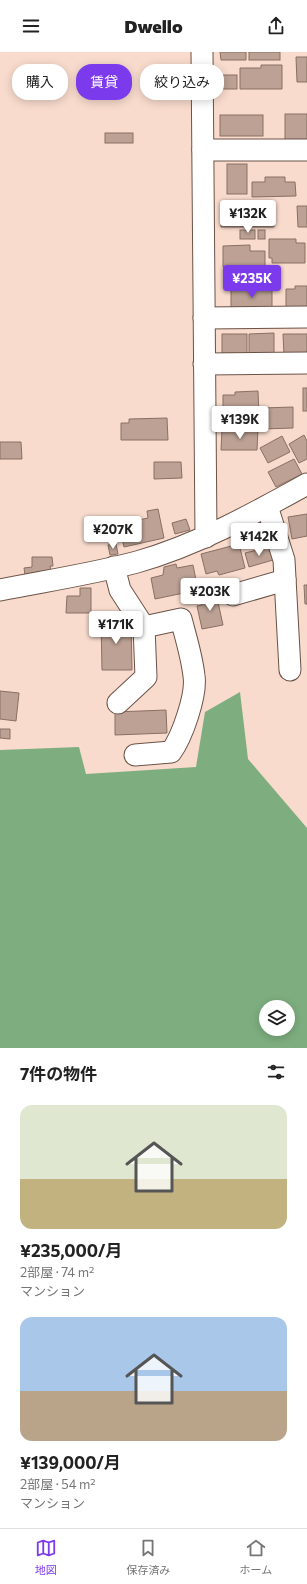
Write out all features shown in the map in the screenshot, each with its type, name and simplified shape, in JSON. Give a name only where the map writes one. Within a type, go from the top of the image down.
[{"type":"street","points":[[202,52],[206,537]]},
{"type":"street","points":[[203,150],[307,150]]},
{"type":"street","points":[[204,318],[307,317]]},
{"type":"street","points":[[204,364],[307,363]]},
{"type":"street","points":[[0,590],[137,562],[206,537],[307,484]]},
{"type":"street","points":[[267,506],[284,560],[290,670]]},
{"type":"street","points":[[114,567],[120,590],[144,627],[146,677],[118,703]]},
{"type":"street","points":[[233,595],[285,580]]},
{"type":"street","points":[[135,755],[171,752],[174,749],[188,718],[195,678],[181,619],[144,627]]},
{"type":"green space","points":[[240,692],[248,759],[307,828],[307,1048],[0,1048],[0,750],[79,747],[86,774],[196,767],[205,712]]},
{"type":"building","points":[[220,52],[246,52],[246,60],[221,60]]},
{"type":"building","points":[[249,52],[280,52],[280,60],[249,60]]},
{"type":"building","points":[[296,57],[307,57],[307,82],[297,82]]},
{"type":"building","points":[[261,65],[282,65],[282,89],[240,89],[240,68],[261,68]]},
{"type":"building","points":[[224,75],[237,75],[237,89],[224,89]]},
{"type":"building","points":[[285,114],[307,114],[307,140],[285,140]]},
{"type":"building","points":[[220,115],[263,115],[263,136],[220,136]]},
{"type":"building","points":[[105,133],[133,133],[133,143],[105,143]]},
{"type":"building","points":[[227,164],[247,164],[247,194],[227,194]]},
{"type":"building","points":[[265,177],[285,177],[285,182],[295,182],[296,196],[252,197],[252,182],[265,182]]},
{"type":"building","points":[[297,206],[307,206],[307,227],[298,227]]},
{"type":"building","points":[[221,209],[273,209],[274,227],[221,227]]},
{"type":"building","points":[[240,230],[255,230],[255,239],[240,239]]},
{"type":"building","points":[[258,230],[265,230],[265,239],[258,239]]},
{"type":"building","points":[[269,239],[296,239],[296,243],[305,243],[305,263],[272,263],[272,258],[269,258]]},
{"type":"building","points":[[250,245],[250,251],[265,251],[265,266],[223,267],[223,246]]},
{"type":"building","points":[[261,268],[270,268],[270,278],[261,278]]},
{"type":"building","points":[[249,285],[257,285],[257,289],[272,289],[272,311],[231,308],[231,289],[249,289]]},
{"type":"building","points":[[295,286],[307,286],[307,309],[286,309],[286,289],[295,289]]},
{"type":"building","points":[[274,333],[274,355],[249,355],[249,334]]},
{"type":"building","points":[[222,334],[247,334],[247,355],[222,355]]},
{"type":"building","points":[[283,334],[307,334],[307,355],[284,355]]},
{"type":"building","points":[[303,388],[307,388],[307,411],[303,411]]},
{"type":"building","points":[[258,391],[259,415],[223,416],[223,395],[235,395],[235,392]]},
{"type":"building","points":[[293,407],[293,428],[263,429],[262,408]]},
{"type":"building","points":[[167,418],[168,440],[121,440],[121,423],[129,423],[129,419]]},
{"type":"building","points":[[222,429],[258,429],[257,450],[221,450]]},
{"type":"building","points":[[304,435],[307,441],[307,459],[299,463],[289,444]]},
{"type":"building","points":[[282,436],[290,452],[268,463],[260,448]]},
{"type":"building","points":[[0,442],[21,442],[22,459],[0,459]]},
{"type":"building","points":[[294,459],[302,474],[276,487],[268,472]]},
{"type":"building","points":[[154,462],[181,462],[182,478],[154,479]]},
{"type":"building","points":[[158,509],[164,538],[124,547],[119,524],[148,518],[147,511]]},
{"type":"building","points":[[307,514],[307,536],[292,539],[288,517]]},
{"type":"building","points":[[186,519],[190,530],[175,534],[172,523]]},
{"type":"building","points":[[263,522],[269,539],[256,543],[250,526]]},
{"type":"building","points":[[116,544],[118,554],[110,555],[108,545]]},
{"type":"building","points":[[239,544],[245,568],[219,575],[217,571],[206,574],[201,554]]},
{"type":"building","points":[[270,547],[273,560],[249,567],[245,553]]},
{"type":"building","points":[[32,557],[52,557],[53,566],[50,566],[51,571],[25,575],[24,568],[32,567]]},
{"type":"building","points":[[176,564],[177,568],[193,565],[198,590],[155,599],[151,578],[163,575],[164,567]]},
{"type":"building","points":[[304,585],[307,585],[307,604],[305,604]]},
{"type":"building","points":[[80,588],[91,588],[91,613],[66,613],[67,596],[80,596]]},
{"type":"building","points":[[216,593],[223,625],[202,629],[197,606],[202,605],[200,597]]},
{"type":"building","points":[[101,620],[131,620],[132,670],[102,670]]},
{"type":"building","points":[[0,691],[19,693],[16,721],[0,719]]},
{"type":"building","points":[[166,710],[167,733],[115,735],[115,712]]},
{"type":"building","points":[[0,729],[10,729],[10,739],[0,738]]}]
